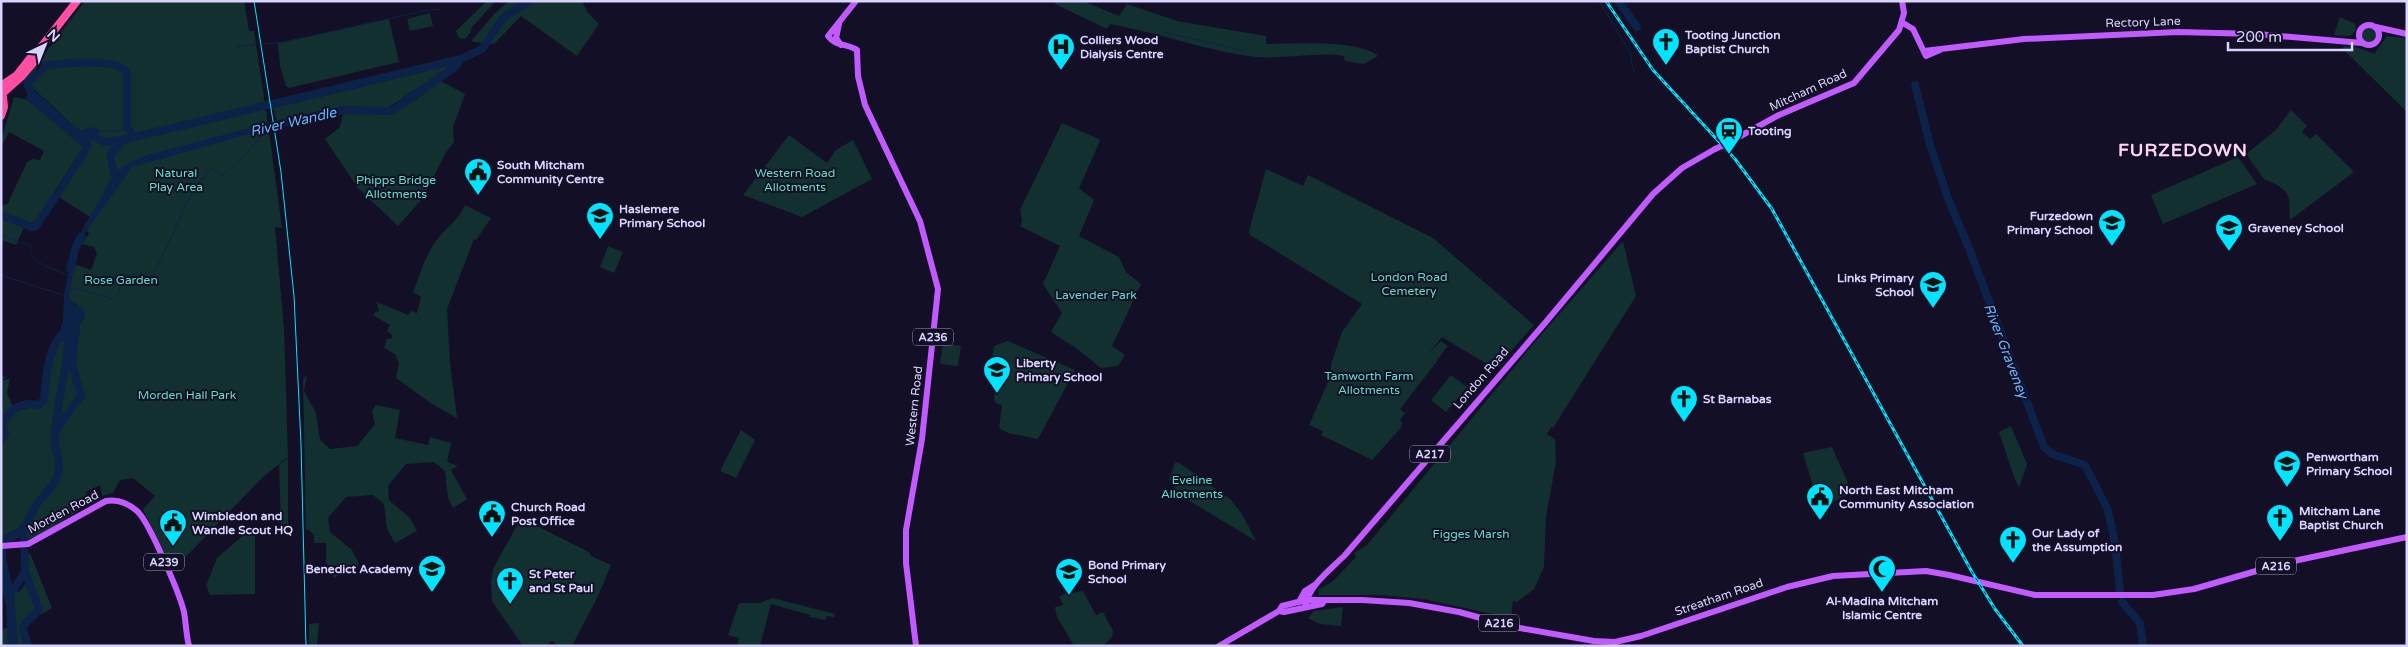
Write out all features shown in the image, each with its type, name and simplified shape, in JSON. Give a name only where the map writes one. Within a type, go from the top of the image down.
[{"type":"highway","points":[[1,116],[4,107],[2,92],[35,52],[38,51],[77,1]]},
{"type":"main road","name":"A236","points":[[839,22],[856,1]]},
{"type":"main road","points":[[1902,1],[1904,11],[1903,23]]},
{"type":"main road","name":"Western Road","points":[[839,22],[828,36],[833,42],[852,47],[857,52],[858,76],[865,105],[920,221],[938,289],[921,446],[906,542],[916,646]]},
{"type":"main road","points":[[839,22],[836,38],[841,45]]},
{"type":"main road","name":"Rectory Lane","points":[[1903,23],[1913,29],[1925,54],[1940,50],[2024,39],[2178,32],[2257,34],[2348,40],[2362,43]]},
{"type":"main road","name":"Mitcham Road","points":[[1661,184],[1682,168],[1715,149],[1780,115],[1852,84],[1892,39],[1903,23]]},
{"type":"main road","points":[[2348,40],[2358,34],[2364,26],[2375,27],[2382,32],[2407,34]]},
{"type":"main road","points":[[2358,34],[2362,43],[2372,45],[2382,32]]},
{"type":"main road","name":"London Road","points":[[1303,600],[1345,555],[1661,184]]},
{"type":"main road","name":"Morden Road","points":[[1,546],[23,545],[106,501],[121,502],[132,506],[144,520],[180,599],[189,646]]},
{"type":"main road","name":"Streatham Road","points":[[1303,600],[1357,599],[1417,604],[1459,612],[1514,627],[1613,642],[1640,636],[1804,582],[1843,575],[1926,571],[1949,574],[2035,596],[2122,596],[2186,591],[2284,563],[2407,537]]},
{"type":"main road","points":[[1303,600],[1304,607]]},
{"type":"main road","points":[[1219,646],[1279,611],[1297,609],[1303,600]]},
{"type":"main road","points":[[1279,611],[1282,606],[1303,600]]},
{"type":"main road","name":"Streatham Road","points":[[1297,609],[1322,604],[1324,601]]},
{"type":"green space","name":"Morden Hall Park","points":[[85,1],[244,1],[249,31],[254,31],[265,104],[259,105],[260,110],[266,109],[268,123],[262,124],[263,136],[269,131],[282,228],[275,227],[284,328],[288,457],[263,477],[173,570],[143,509],[155,496],[133,478],[120,480],[113,493],[102,496],[100,485],[86,492],[90,503],[45,532],[26,540],[30,516],[18,528],[1,539],[1,408],[3,401],[1,376],[6,377],[2,381],[10,378],[7,393],[15,411],[46,403],[53,352],[61,340],[64,342],[67,356],[71,345],[73,349],[77,349],[80,324],[84,319],[82,309],[68,298],[74,264],[91,270],[97,253],[94,247],[82,244],[89,233],[83,228],[90,217],[59,197],[91,146],[86,128],[82,131],[76,128],[24,80]]},
{"type":"green space","points":[[487,1],[494,3],[472,27],[465,39],[459,38],[456,31]]},
{"type":"green space","points":[[509,1],[582,1],[588,13],[599,24],[577,56],[521,16],[494,44],[473,42],[472,40],[494,14]]},
{"type":"green space","points":[[1056,1],[1083,1],[1119,16],[1127,4],[1177,21],[1266,36],[1266,44],[1308,43],[1341,45],[1356,47],[1378,56],[1364,64],[1345,61],[1344,56],[1332,55],[1248,56],[1110,24],[1107,29],[1055,4]]},
{"type":"green space","points":[[430,13],[433,26],[410,31],[407,19]]},
{"type":"green space","points":[[2340,17],[2355,24],[2356,30],[2350,36],[2334,35]]},
{"type":"green space","points":[[389,19],[399,62],[289,88],[286,86],[280,66],[278,43]]},
{"type":"green space","points":[[2366,27],[2372,27],[2377,32],[2375,41],[2366,43],[2361,38],[2361,32]]},
{"type":"green space","points":[[2387,36],[2407,38],[2407,112],[2342,48],[2345,46],[2353,47],[2374,54]]},
{"type":"green space","points":[[452,65],[388,108],[345,108],[275,121],[277,120],[273,108]]},
{"type":"green space","name":"Phipps Bridge Allotments","points":[[439,80],[465,94],[453,127],[454,142],[445,154],[423,198],[398,226],[358,188],[325,139],[340,127],[343,114],[388,114],[416,100]]},
{"type":"green space","points":[[14,97],[30,100],[83,147],[35,223],[26,223],[16,245],[1,240],[1,207],[8,203],[27,162],[33,159],[40,160],[44,151],[9,132],[4,142],[1,140]]},
{"type":"green space","points":[[2291,110],[2307,126],[2302,132],[2310,139],[2316,134],[2354,172],[2290,220],[2289,199],[2286,192],[2279,186],[2264,179],[2246,154],[2275,131]]},
{"type":"green space","name":"Lavender Park","points":[[1062,123],[1100,141],[1079,188],[1094,200],[1079,236],[1119,257],[1126,272],[1141,284],[1112,346],[1125,355],[1118,366],[1101,368],[1076,348],[1051,332],[1062,313],[1043,284],[1060,246],[1020,226],[1022,221],[1020,210]]},
{"type":"green space","name":"Western Road Allotments","points":[[789,135],[827,163],[836,150],[853,140],[872,179],[802,217],[743,195]]},
{"type":"green space","points":[[2238,157],[2257,184],[2163,224],[2151,195]]},
{"type":"green space","name":"London Road Cemetery","points":[[1266,169],[1303,186],[1308,175],[1433,238],[1534,325],[1495,369],[1442,337],[1429,353],[1441,341],[1448,346],[1438,359],[1434,356],[1438,360],[1400,409],[1405,413],[1400,420],[1402,423],[1400,429],[1372,460],[1321,435],[1323,431],[1309,425],[1329,380],[1332,361],[1342,332],[1362,304],[1250,235],[1249,231]]},
{"type":"green space","points":[[465,205],[491,218],[476,240],[474,239],[447,309],[450,363],[457,418],[432,404],[396,378],[399,363],[395,354],[384,348],[387,339],[391,339],[393,336],[387,331],[390,325],[373,315],[376,311],[379,313],[377,303],[372,300],[408,315],[411,311],[417,313],[421,297],[413,292],[426,259],[436,241],[459,215]]},
{"type":"green space","name":"Figges Marsh","points":[[1623,241],[1636,296],[1553,428],[1551,427],[1547,434],[1555,439],[1556,462],[1546,517],[1544,567],[1534,589],[1517,602],[1513,601],[1511,618],[1423,599],[1381,595],[1318,595],[1319,589],[1332,582],[1356,557],[1354,553],[1367,545],[1535,342]]},
{"type":"green space","points":[[608,246],[623,252],[614,273],[600,267]]},
{"type":"green space","points":[[1008,341],[1075,370],[1038,439],[1008,433],[999,428],[1002,405],[997,404],[994,400],[997,371],[995,366],[991,365],[994,346]]},
{"type":"green space","points":[[943,343],[961,346],[958,366],[940,364]]},
{"type":"green space","points":[[307,374],[304,391],[316,413],[320,440],[330,449],[357,446],[375,424],[372,411],[376,405],[400,410],[395,438],[428,445],[430,437],[451,443],[447,462],[458,466],[451,470],[467,499],[453,508],[448,498],[445,471],[434,462],[406,464],[388,486],[389,500],[410,518],[417,531],[395,543],[387,529],[384,504],[373,495],[346,497],[328,518],[330,532],[352,550],[359,564],[334,578],[326,562],[326,543],[314,543],[314,535],[309,530],[306,530],[303,380]]},
{"type":"green space","points":[[1451,375],[1467,387],[1446,412],[1431,400]]},
{"type":"green space","points":[[2011,426],[2027,464],[2019,488],[1999,432]]},
{"type":"green space","points":[[741,430],[755,440],[736,478],[720,471]]},
{"type":"green space","points":[[1832,447],[1848,483],[1841,488],[1846,495],[1829,504],[1819,506],[1803,453]]},
{"type":"green space","points":[[288,458],[288,524],[281,524],[279,465]]},
{"type":"green space","name":"Eveline Allotments","points":[[1178,462],[1230,499],[1242,514],[1256,541],[1173,491],[1176,483],[1169,480],[1175,463]]},
{"type":"green space","points":[[521,518],[611,565],[599,594],[572,646],[559,646],[552,641],[545,646],[523,646],[492,601],[491,583],[493,569]]},
{"type":"green space","points":[[248,531],[255,533],[255,594],[210,595],[206,586],[217,558]]},
{"type":"green space","points":[[30,553],[52,608],[25,624],[31,646],[1,646],[1,629],[15,626],[14,593],[16,591],[19,592],[29,579],[26,554]]},
{"type":"green space","points":[[1083,591],[1096,615],[1103,612],[1113,631],[1112,637],[1103,646],[1071,646],[1073,644],[1057,617],[1055,607],[1063,605],[1059,597],[1064,594]]},
{"type":"green space","points":[[772,598],[835,614],[834,617],[827,616],[825,620],[771,604],[760,646],[737,646],[739,638],[728,635],[739,603],[760,603]]},
{"type":"green space","points":[[1343,607],[1341,626],[1320,624],[1308,618],[1314,611]]},
{"type":"green space","points":[[319,623],[317,646],[309,646],[309,624]]},
{"type":"water","points":[[29,86],[76,128],[82,131],[90,127],[99,129],[97,139],[89,137],[91,146],[88,154],[59,197],[50,205],[54,194],[83,147],[26,99]]},
{"type":"water","name":"River Wandle","points":[[268,123],[270,127],[256,132],[132,167],[76,246],[76,242],[115,172],[134,160],[151,154]]},
{"type":"water","points":[[71,258],[75,259],[68,298],[84,311],[85,316],[80,324],[77,349],[75,352],[71,345],[67,357],[64,342],[59,341],[56,345],[55,342],[63,322],[64,295]]},
{"type":"water","points":[[30,515],[26,540],[22,541],[20,537],[11,542],[3,542],[5,535],[18,528]]},
{"type":"water","points":[[3,558],[6,558],[14,593],[18,646],[8,646],[6,605],[1,585]]},
{"type":"waterway","name":"River Wandle","points":[[90,135],[105,142],[122,140],[461,59],[482,49],[503,18],[529,1]]},
{"type":"waterway","points":[[1599,1],[1630,52],[1634,73]]},
{"type":"waterway","name":"River Graveney","points":[[1618,1],[1637,27]]},
{"type":"waterway","points":[[264,44],[285,42],[423,11],[440,9]]},
{"type":"waterway","points":[[1164,32],[1173,34]]},
{"type":"waterway","points":[[1176,35],[1246,51]]},
{"type":"waterway","points":[[236,47],[258,44]]},
{"type":"waterway","name":"River Wandle","points":[[261,128],[343,110],[392,111],[455,67],[461,59]]},
{"type":"waterway","points":[[33,96],[27,83],[45,66],[87,62],[110,64],[119,67],[126,71],[127,74],[127,127],[134,136]]},
{"type":"waterway","name":"River Graveney","points":[[1915,85],[1930,145],[1949,201],[1967,243],[2044,447],[2052,454],[2085,465],[2108,510],[2115,543],[2120,591]]},
{"type":"waterway","points":[[68,289],[79,289],[113,299],[119,293],[121,282],[129,275],[135,274],[151,277],[194,188],[211,168],[223,175],[246,154],[268,128]]},
{"type":"waterway","points":[[98,132],[128,130]]},
{"type":"waterway","name":"River Wandle","points":[[115,178],[110,155],[122,140]]},
{"type":"waterway","name":"River Wandle","points":[[1,215],[32,227],[36,226],[55,197]]},
{"type":"waterway","points":[[1,235],[31,246],[32,249]]},
{"type":"waterway","name":"River Wandle","points":[[71,269],[75,249],[81,237]]},
{"type":"waterway","points":[[31,254],[41,264],[69,276]]},
{"type":"waterway","points":[[69,273],[66,269],[67,262],[70,261]]},
{"type":"waterway","points":[[1,275],[63,295]]},
{"type":"waterway","name":"River Wandle","points":[[1,440],[5,434],[2,423],[13,410],[21,405],[38,405],[44,400],[50,359],[60,336]]},
{"type":"waterway","points":[[56,430],[81,396],[72,365],[74,342]]},
{"type":"waterway","name":"River Wandle","points":[[26,525],[37,504],[54,484],[58,473],[59,464],[55,431],[67,348]]},
{"type":"waterway","name":"River Wandle","points":[[9,597],[25,571],[24,539]]},
{"type":"waterway","name":"River Wandle","points":[[1,541],[3,567]]},
{"type":"waterway","points":[[25,571],[39,610],[26,622],[23,628],[28,646]]},
{"type":"waterway","name":"River Graveney","points":[[2122,602],[2140,623],[2143,646]]},
{"type":"tram line","points":[[254,1],[281,172],[294,296],[301,444],[306,646]]},
{"type":"railway","points":[[1606,1],[1653,70],[1735,159],[1772,209],[1972,572],[1995,609],[2023,646]]},
{"type":"place","name":"Tooting Junction Baptist Church","points":[[1666,66]]},
{"type":"place","name":"Colliers Wood Dialysis Centre","points":[[1061,71]]},
{"type":"place","name":"Tooting","points":[[1729,155]]},
{"type":"place","name":"South Mitcham Community Centre","points":[[478,196]]},
{"type":"place","name":"Haslemere Primary School","points":[[600,240]]},
{"type":"place","name":"Furzedown Primary School","points":[[2112,247]]},
{"type":"place","name":"Graveney School","points":[[2229,252]]},
{"type":"place","name":"Links Primary School","points":[[1933,309]]},
{"type":"place","name":"Liberty Primary School","points":[[997,394]]},
{"type":"place","name":"St Barnabas","points":[[1684,423]]},
{"type":"place","name":"Penwortham Primary School","points":[[2287,488]]},
{"type":"place","name":"North East Mitcham Community Association","points":[[1820,521]]},
{"type":"place","name":"Church Road Post Office","points":[[492,538]]},
{"type":"place","name":"Mitcham Lane Baptist Church","points":[[2280,542]]},
{"type":"place","name":"Wimbledon and Wandle Scout HQ","points":[[173,547]]},
{"type":"place","name":"Our Lady of the Assumption","points":[[2013,564]]},
{"type":"place","name":"Benedict Academy","points":[[432,593]]},
{"type":"place","name":"Al-Madina Mitcham Islamic Centre","points":[[1882,593]]},
{"type":"place","name":"Bond Primary School","points":[[1069,596]]},
{"type":"place","name":"St Peter and St Paul","points":[[510,605]]},
{"type":"district","name":"FURZEDOWN","points":[[2183,150]]},
{"type":"park label","name":"Natural Play Area","points":[[176,180]]},
{"type":"park label","name":"Rose Garden","points":[[121,280]]},
{"type":"park label","name":"Tamworth Farm Allotments","points":[[1369,383]]}]
